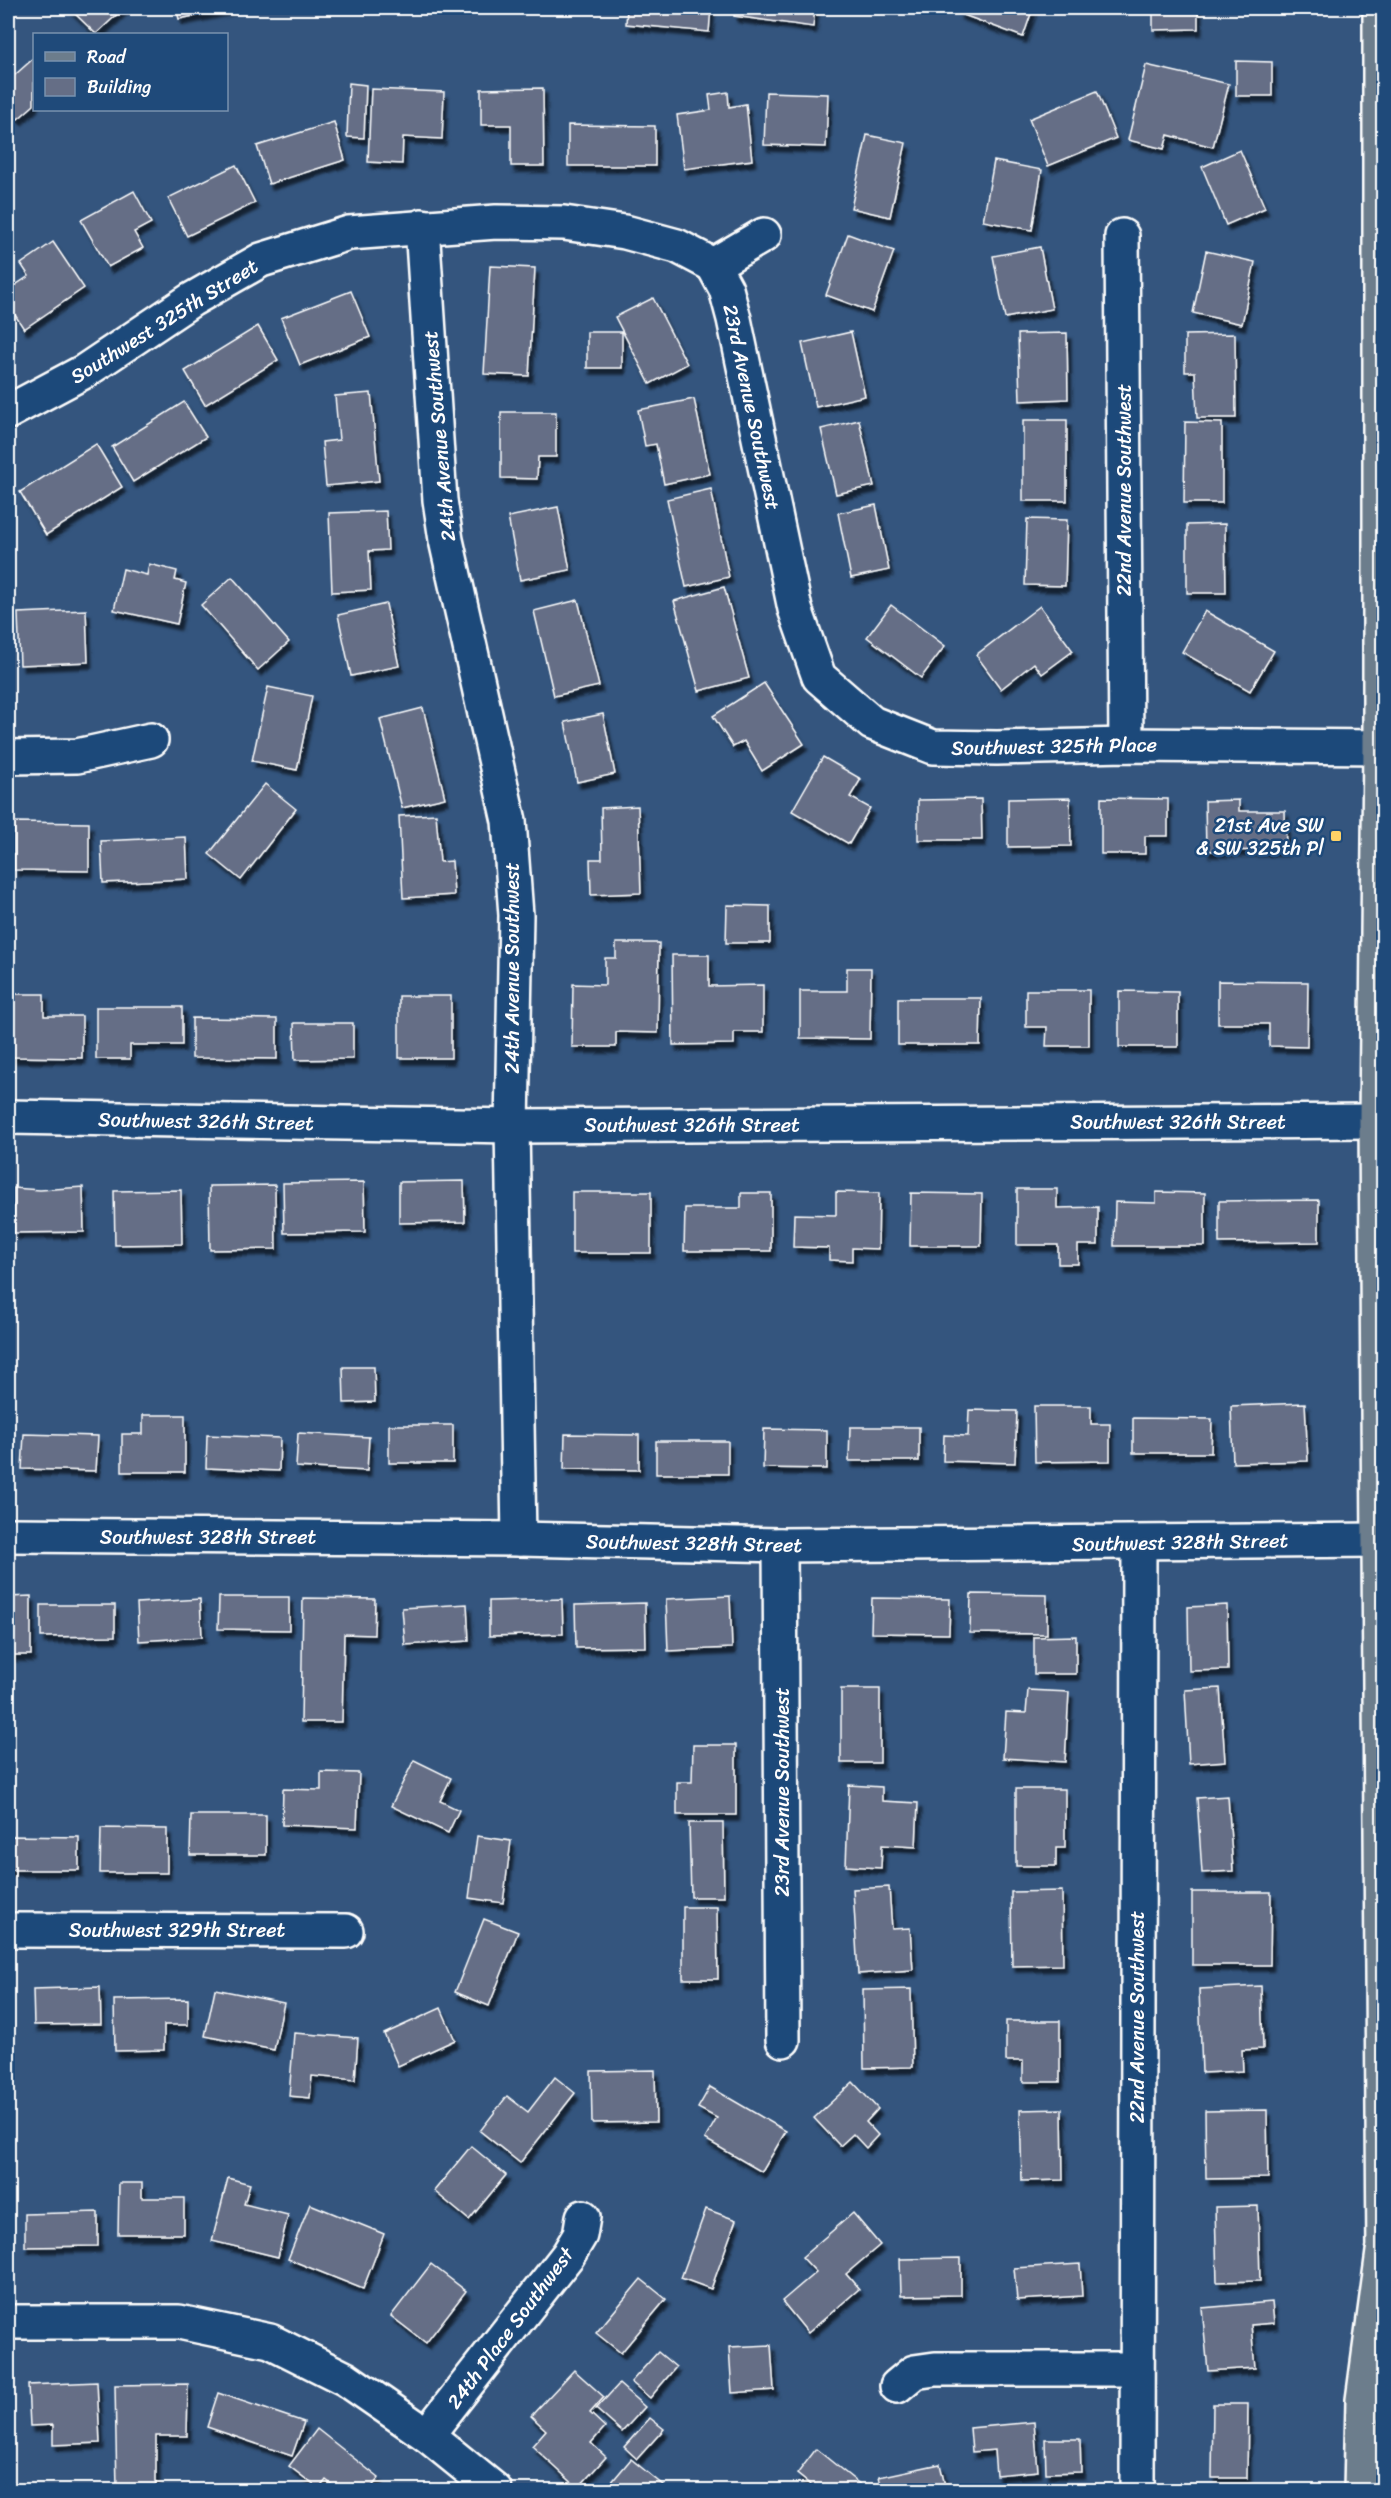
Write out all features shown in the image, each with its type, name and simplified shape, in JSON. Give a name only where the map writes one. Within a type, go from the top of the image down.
[{"type":"main road","points":[[1380,8],[1382,747],[1376,1121],[1383,2256]]},
{"type":"main road","points":[[1361,2490],[1363,2400],[1383,2252]]},
{"type":"street","name":"Southwest 325th Street","points":[[8,412],[85,371],[190,300],[261,260],[349,233],[496,222],[564,223],[626,232],[677,246],[713,265]]},
{"type":"street","name":"24th Avenue Southwest","points":[[422,226],[440,500],[446,540],[509,821],[516,915],[512,1126],[519,1539]]},
{"type":"street","points":[[713,265],[764,235]]},
{"type":"street","name":"22nd Avenue Southwest","points":[[1122,236],[1126,745]]},
{"type":"street","name":"23rd Avenue Southwest","points":[[713,265],[726,289],[734,319],[795,609]]},
{"type":"street","name":"Southwest 325th Place","points":[[795,609],[819,677],[872,723],[933,747],[1126,745],[1382,747]]},
{"type":"street","points":[[8,757],[77,756],[151,740]]},
{"type":"street","name":"Southwest 326th Street","points":[[8,1118],[512,1126],[1376,1121]]},
{"type":"street","name":"Southwest 328th Street","points":[[8,1535],[519,1539],[780,1545],[1380,1540]]},
{"type":"street","name":"22nd Avenue Southwest","points":[[1137,2490],[1139,1543]]},
{"type":"street","name":"23rd Avenue Southwest","points":[[780,1545],[783,2040]]},
{"type":"street","name":"Southwest 329th Street","points":[[8,1930],[346,1931]]},
{"type":"street","name":"24th Place Southwest","points":[[427,2435],[568,2255],[580,2235],[583,2217]]},
{"type":"street","points":[[8,2322],[179,2322],[270,2341],[346,2379],[427,2435],[495,2490]]},
{"type":"street","points":[[897,2386],[914,2372],[935,2369],[1136,2369]]},
{"type":"building","points":[[69,8],[124,8],[97,33]]},
{"type":"building","points":[[176,8],[232,8],[179,19]]},
{"type":"building","points":[[627,8],[711,8],[709,32],[626,24]]},
{"type":"building","points":[[735,8],[815,8],[813,27],[734,16]]},
{"type":"building","points":[[960,8],[1033,8],[1023,37],[958,13]]},
{"type":"building","points":[[1153,8],[1198,8],[1198,29],[1153,30]]},
{"type":"building","points":[[33,59],[33,106],[18,119],[8,107],[8,81]]},
{"type":"building","points":[[1236,61],[1272,62],[1272,96],[1236,96]]},
{"type":"building","points":[[1146,65],[1229,84],[1213,147],[1168,135],[1164,149],[1128,140]]},
{"type":"building","points":[[349,83],[366,85],[364,138],[347,137]]},
{"type":"building","points":[[543,88],[544,166],[511,166],[511,125],[481,125],[481,89]]},
{"type":"building","points":[[371,89],[444,92],[442,139],[403,137],[402,164],[368,162]]},
{"type":"building","points":[[1097,91],[1116,138],[1048,166],[1029,119]]},
{"type":"building","points":[[728,92],[729,107],[746,104],[752,160],[684,169],[677,115],[711,110],[709,95]]},
{"type":"building","points":[[766,92],[828,94],[826,147],[764,145]]},
{"type":"building","points":[[334,122],[345,160],[269,184],[257,146]]},
{"type":"building","points":[[568,125],[655,126],[655,166],[568,166]]},
{"type":"building","points":[[867,135],[906,143],[890,217],[851,208]]},
{"type":"building","points":[[1240,150],[1265,208],[1226,225],[1202,167]]},
{"type":"building","points":[[994,161],[1042,170],[1032,230],[983,221]]},
{"type":"building","points":[[236,165],[255,203],[187,236],[168,198]]},
{"type":"building","points":[[134,191],[151,223],[134,232],[143,248],[108,267],[81,220]]},
{"type":"building","points":[[848,234],[894,251],[872,312],[826,295]]},
{"type":"building","points":[[53,242],[84,288],[24,329],[8,304],[8,290],[29,276],[21,264]]},
{"type":"building","points":[[1040,247],[1052,309],[1005,318],[993,256]]},
{"type":"building","points":[[1206,251],[1255,262],[1242,324],[1193,313]]},
{"type":"building","points":[[490,266],[535,268],[529,376],[484,374]]},
{"type":"building","points":[[351,291],[370,337],[300,365],[281,318]]},
{"type":"building","points":[[653,298],[687,364],[650,384],[615,317]]},
{"type":"building","points":[[258,326],[278,360],[205,405],[185,371]]},
{"type":"building","points":[[587,332],[622,332],[622,368],[587,368]]},
{"type":"building","points":[[851,332],[865,396],[816,407],[802,343]]},
{"type":"building","points":[[1067,333],[1068,399],[1020,401],[1018,334]]},
{"type":"building","points":[[1235,334],[1236,418],[1197,418],[1195,372],[1185,372],[1185,335]]},
{"type":"building","points":[[371,393],[379,481],[326,486],[322,442],[339,440],[335,396]]},
{"type":"building","points":[[694,399],[710,474],[664,484],[656,444],[645,446],[638,410]]},
{"type":"building","points":[[184,402],[206,437],[133,482],[112,447]]},
{"type":"building","points":[[501,412],[556,412],[556,457],[538,457],[537,479],[501,478]]},
{"type":"building","points":[[859,420],[874,486],[836,494],[821,429]]},
{"type":"building","points":[[1023,420],[1067,420],[1067,501],[1023,501]]},
{"type":"building","points":[[1185,422],[1222,423],[1222,503],[1184,503]]},
{"type":"building","points":[[96,444],[122,487],[46,535],[20,492]]},
{"type":"building","points":[[711,489],[729,577],[686,587],[667,499]]},
{"type":"building","points":[[876,505],[889,570],[851,578],[838,513]]},
{"type":"building","points":[[558,507],[570,570],[520,580],[508,517]]},
{"type":"building","points":[[386,511],[388,550],[369,551],[371,590],[332,592],[329,513]]},
{"type":"building","points":[[1027,519],[1067,520],[1065,586],[1025,585]]},
{"type":"building","points":[[1225,524],[1226,593],[1187,593],[1187,525]]},
{"type":"building","points":[[149,564],[177,571],[175,580],[186,583],[177,624],[114,610],[123,569],[147,575]]},
{"type":"building","points":[[232,577],[289,642],[258,670],[201,605]]},
{"type":"building","points":[[724,587],[749,678],[699,691],[674,601]]},
{"type":"building","points":[[578,600],[599,686],[554,696],[534,611]]},
{"type":"building","points":[[386,604],[399,666],[351,676],[338,615]]},
{"type":"building","points":[[891,605],[945,646],[921,678],[867,637]]},
{"type":"building","points":[[1040,606],[1073,651],[1042,674],[1034,663],[1001,689],[976,655]]},
{"type":"building","points":[[86,610],[88,662],[20,665],[18,613]]},
{"type":"building","points":[[1205,611],[1274,651],[1250,691],[1182,652]]},
{"type":"building","points":[[764,683],[804,744],[762,771],[744,741],[733,747],[713,716]]},
{"type":"building","points":[[268,687],[312,696],[297,770],[252,761]]},
{"type":"building","points":[[423,708],[445,798],[402,808],[380,719]]},
{"type":"building","points":[[603,714],[615,774],[577,782],[565,722]]},
{"type":"building","points":[[823,757],[861,779],[850,797],[870,808],[849,844],[792,811]]},
{"type":"building","points":[[265,784],[296,809],[241,880],[209,854]]},
{"type":"building","points":[[1070,798],[1071,846],[1008,847],[1008,799]]},
{"type":"building","points":[[1101,798],[1168,799],[1168,836],[1145,836],[1145,854],[1101,854]]},
{"type":"building","points":[[981,799],[982,840],[918,840],[918,800]]},
{"type":"building","points":[[1239,800],[1239,811],[1285,811],[1286,850],[1206,851],[1205,801]]},
{"type":"building","points":[[638,806],[641,893],[591,895],[590,859],[602,859],[601,808]]},
{"type":"building","points":[[436,814],[440,862],[452,861],[454,895],[403,898],[399,816]]},
{"type":"building","points":[[14,822],[89,823],[89,871],[14,870]]},
{"type":"building","points":[[186,837],[188,879],[103,883],[101,841]]},
{"type":"building","points":[[727,905],[770,906],[770,943],[726,943]]},
{"type":"building","points":[[616,943],[659,943],[658,1033],[616,1032],[616,1047],[572,1047],[573,984],[605,985],[605,958],[616,958]]},
{"type":"building","points":[[672,955],[709,955],[709,986],[763,985],[763,1032],[734,1032],[734,1044],[673,1045]]},
{"type":"building","points":[[847,968],[871,968],[870,1039],[800,1038],[800,991],[847,991]]},
{"type":"building","points":[[1218,981],[1308,982],[1307,1047],[1269,1046],[1269,1024],[1218,1024]]},
{"type":"building","points":[[1026,990],[1089,990],[1089,1046],[1046,1046],[1047,1027],[1026,1027]]},
{"type":"building","points":[[1119,991],[1178,992],[1178,1047],[1119,1047]]},
{"type":"building","points":[[8,994],[44,994],[44,1016],[82,1016],[82,1058],[8,1057]]},
{"type":"building","points":[[399,996],[451,996],[451,1058],[399,1058]]},
{"type":"building","points":[[898,998],[981,998],[980,1045],[898,1045]]},
{"type":"building","points":[[96,1007],[182,1007],[182,1045],[130,1045],[130,1059],[96,1059]]},
{"type":"building","points":[[192,1018],[277,1019],[277,1059],[192,1058]]},
{"type":"building","points":[[294,1023],[353,1023],[353,1059],[295,1060]]},
{"type":"building","points":[[464,1181],[465,1222],[399,1223],[399,1182]]},
{"type":"building","points":[[364,1182],[365,1232],[284,1233],[283,1183]]},
{"type":"building","points":[[275,1185],[276,1249],[210,1250],[209,1186]]},
{"type":"building","points":[[83,1187],[84,1232],[14,1233],[14,1188],[40,1190]]},
{"type":"building","points":[[1017,1189],[1057,1189],[1057,1208],[1098,1207],[1098,1245],[1078,1245],[1078,1264],[1058,1264],[1058,1245],[1017,1245]]},
{"type":"building","points":[[181,1190],[182,1244],[115,1245],[114,1191]]},
{"type":"building","points":[[572,1192],[651,1192],[651,1253],[572,1253]]},
{"type":"building","points":[[836,1192],[879,1193],[878,1249],[852,1248],[852,1261],[829,1260],[829,1248],[793,1247],[794,1214],[836,1215]]},
{"type":"building","points":[[1156,1192],[1205,1193],[1205,1246],[1114,1246],[1115,1202],[1156,1203]]},
{"type":"building","points":[[741,1193],[771,1193],[771,1251],[684,1251],[685,1208],[741,1208]]},
{"type":"building","points":[[911,1193],[982,1194],[981,1246],[910,1246]]},
{"type":"building","points":[[1319,1200],[1319,1242],[1219,1243],[1219,1201]]},
{"type":"building","points":[[343,1367],[374,1367],[375,1402],[344,1403]]},
{"type":"building","points":[[1305,1403],[1308,1461],[1233,1463],[1231,1406]]},
{"type":"building","points":[[1034,1406],[1091,1406],[1091,1424],[1110,1424],[1110,1461],[1035,1462]]},
{"type":"building","points":[[969,1410],[1017,1411],[1015,1463],[943,1461],[944,1435],[968,1436]]},
{"type":"building","points":[[143,1415],[185,1415],[185,1472],[122,1472],[122,1434],[143,1434]]},
{"type":"building","points":[[1133,1418],[1212,1419],[1211,1453],[1133,1453]]},
{"type":"building","points":[[389,1425],[453,1425],[453,1463],[389,1463]]},
{"type":"building","points":[[850,1427],[919,1427],[919,1461],[849,1461]]},
{"type":"building","points":[[764,1429],[827,1430],[827,1469],[763,1468]]},
{"type":"building","points":[[298,1433],[369,1437],[367,1471],[296,1467]]},
{"type":"building","points":[[24,1434],[98,1436],[96,1471],[22,1469]]},
{"type":"building","points":[[565,1434],[639,1435],[639,1470],[564,1469]]},
{"type":"building","points":[[207,1435],[280,1438],[279,1471],[206,1468]]},
{"type":"building","points":[[656,1441],[728,1441],[728,1474],[656,1474]]},
{"type":"building","points":[[971,1594],[1047,1595],[1047,1634],[970,1633]]},
{"type":"building","points":[[31,1596],[31,1655],[8,1655],[8,1597]]},
{"type":"building","points":[[730,1596],[732,1648],[668,1651],[666,1599]]},
{"type":"building","points":[[219,1597],[289,1597],[289,1630],[218,1629]]},
{"type":"building","points":[[303,1598],[375,1599],[374,1635],[344,1634],[342,1722],[301,1722]]},
{"type":"building","points":[[872,1598],[950,1599],[949,1634],[871,1633]]},
{"type":"building","points":[[200,1599],[202,1637],[139,1641],[137,1603]]},
{"type":"building","points":[[562,1599],[563,1634],[489,1636],[489,1601]]},
{"type":"building","points":[[645,1603],[646,1647],[576,1648],[575,1605]]},
{"type":"building","points":[[467,1604],[469,1641],[405,1645],[402,1608]]},
{"type":"building","points":[[41,1605],[115,1605],[115,1636],[41,1637]]},
{"type":"building","points":[[1227,1605],[1228,1670],[1189,1671],[1188,1607]]},
{"type":"building","points":[[1076,1636],[1076,1674],[1034,1674],[1034,1637]]},
{"type":"building","points":[[1220,1688],[1225,1761],[1189,1764],[1185,1690]]},
{"type":"building","points":[[841,1689],[880,1689],[880,1763],[841,1763]]},
{"type":"building","points":[[1028,1690],[1069,1692],[1065,1762],[1003,1758],[1006,1712],[1026,1713]]},
{"type":"building","points":[[693,1745],[736,1745],[736,1815],[677,1815],[677,1782],[692,1782]]},
{"type":"building","points":[[414,1760],[451,1778],[440,1801],[459,1810],[448,1833],[391,1806]]},
{"type":"building","points":[[321,1772],[359,1773],[357,1828],[282,1825],[283,1789],[321,1790]]},
{"type":"building","points":[[849,1785],[882,1787],[882,1801],[918,1803],[916,1847],[882,1845],[881,1868],[846,1866]]},
{"type":"building","points":[[1016,1789],[1065,1789],[1065,1848],[1056,1848],[1056,1866],[1016,1866]]},
{"type":"building","points":[[1228,1796],[1233,1871],[1202,1873],[1197,1798]]},
{"type":"building","points":[[191,1815],[266,1815],[266,1855],[190,1855]]},
{"type":"building","points":[[689,1823],[723,1823],[724,1897],[691,1897]]},
{"type":"building","points":[[101,1828],[167,1829],[167,1873],[100,1873]]},
{"type":"building","points":[[9,1836],[79,1837],[79,1870],[9,1870]]},
{"type":"building","points":[[477,1836],[511,1841],[503,1903],[469,1898]]},
{"type":"building","points":[[889,1887],[892,1929],[910,1928],[913,1970],[858,1974],[853,1889]]},
{"type":"building","points":[[1062,1891],[1063,1965],[1012,1966],[1011,1892]]},
{"type":"building","points":[[1192,1892],[1271,1892],[1270,1965],[1192,1965]]},
{"type":"building","points":[[683,1907],[717,1907],[718,1979],[683,1979]]},
{"type":"building","points":[[484,1919],[518,1932],[489,2006],[455,1992]]},
{"type":"building","points":[[1261,1986],[1263,2049],[1242,2050],[1243,2071],[1202,2073],[1199,1989]]},
{"type":"building","points":[[100,1987],[101,2024],[34,2025],[33,1989]]},
{"type":"building","points":[[215,1989],[284,2003],[274,2050],[205,2036]]},
{"type":"building","points":[[911,1989],[913,2067],[864,2068],[863,1990]]},
{"type":"building","points":[[188,1999],[188,2025],[164,2025],[164,2050],[115,2051],[114,2000]]},
{"type":"building","points":[[441,2008],[455,2040],[398,2066],[384,2034]]},
{"type":"building","points":[[1006,2021],[1060,2021],[1060,2082],[1023,2082],[1023,2061],[1006,2061]]},
{"type":"building","points":[[294,2033],[358,2038],[355,2080],[312,2076],[310,2098],[289,2096]]},
{"type":"building","points":[[655,2070],[656,2122],[592,2123],[591,2071]]},
{"type":"building","points":[[555,2077],[575,2093],[520,2163],[480,2131],[507,2096],[528,2112]]},
{"type":"building","points":[[853,2082],[878,2109],[866,2122],[878,2135],[866,2148],[853,2134],[840,2146],[814,2118]]},
{"type":"building","points":[[710,2087],[786,2131],[762,2172],[705,2139],[717,2118],[698,2108]]},
{"type":"building","points":[[1062,2109],[1063,2180],[1022,2181],[1020,2110]]},
{"type":"building","points":[[1267,2110],[1268,2178],[1206,2179],[1205,2111]]},
{"type":"building","points":[[471,2146],[506,2175],[469,2220],[434,2191]]},
{"type":"building","points":[[228,2178],[250,2184],[244,2204],[288,2215],[278,2257],[212,2241]]},
{"type":"building","points":[[119,2183],[142,2183],[142,2198],[184,2198],[184,2234],[118,2234]]},
{"type":"building","points":[[310,2204],[384,2234],[363,2289],[288,2259]]},
{"type":"building","points":[[1258,2206],[1260,2281],[1217,2282],[1215,2207]]},
{"type":"building","points":[[706,2209],[736,2220],[711,2289],[681,2278]]},
{"type":"building","points":[[98,2212],[98,2246],[25,2247],[25,2214]]},
{"type":"building","points":[[853,2213],[880,2245],[846,2274],[859,2289],[808,2333],[782,2301],[816,2272],[802,2257]]},
{"type":"building","points":[[961,2258],[961,2295],[901,2296],[900,2259]]},
{"type":"building","points":[[431,2264],[466,2291],[426,2343],[391,2316]]},
{"type":"building","points":[[1080,2264],[1082,2296],[1017,2300],[1014,2268]]},
{"type":"building","points":[[641,2279],[666,2299],[621,2353],[596,2333]]},
{"type":"building","points":[[1272,2302],[1274,2323],[1251,2325],[1255,2368],[1208,2371],[1202,2308]]},
{"type":"building","points":[[771,2345],[774,2390],[732,2393],[729,2347]]},
{"type":"building","points":[[658,2352],[676,2367],[650,2398],[631,2382]]},
{"type":"building","points":[[574,2370],[604,2397],[590,2413],[605,2427],[591,2443],[606,2457],[578,2488],[532,2446],[546,2430],[531,2416]]},
{"type":"building","points":[[97,2382],[100,2443],[53,2445],[53,2425],[30,2426],[28,2385]]},
{"type":"building","points":[[188,2384],[187,2436],[156,2436],[156,2490],[117,2490],[115,2385]]},
{"type":"building","points":[[619,2384],[645,2407],[622,2432],[596,2409]]},
{"type":"building","points":[[218,2393],[304,2422],[292,2456],[207,2427]]},
{"type":"building","points":[[1213,2404],[1248,2404],[1247,2478],[1212,2478]]},
{"type":"building","points":[[650,2418],[664,2429],[637,2459],[624,2447]]},
{"type":"building","points":[[1034,2422],[1038,2471],[996,2475],[994,2450],[972,2452],[970,2428]]},
{"type":"building","points":[[317,2429],[379,2478],[369,2490],[339,2490],[326,2480],[319,2489],[289,2466]]},
{"type":"building","points":[[1045,2439],[1080,2439],[1081,2472],[1046,2473]]},
{"type":"building","points":[[816,2449],[862,2486],[858,2490],[817,2490],[797,2474]]},
{"type":"building","points":[[631,2459],[669,2490],[617,2490],[610,2484]]},
{"type":"building","points":[[940,2464],[946,2490],[882,2490],[879,2477]]},
{"type":"place","name":"21st Ave SW & SW 325th Pl","points":[[1336,836]]}]
